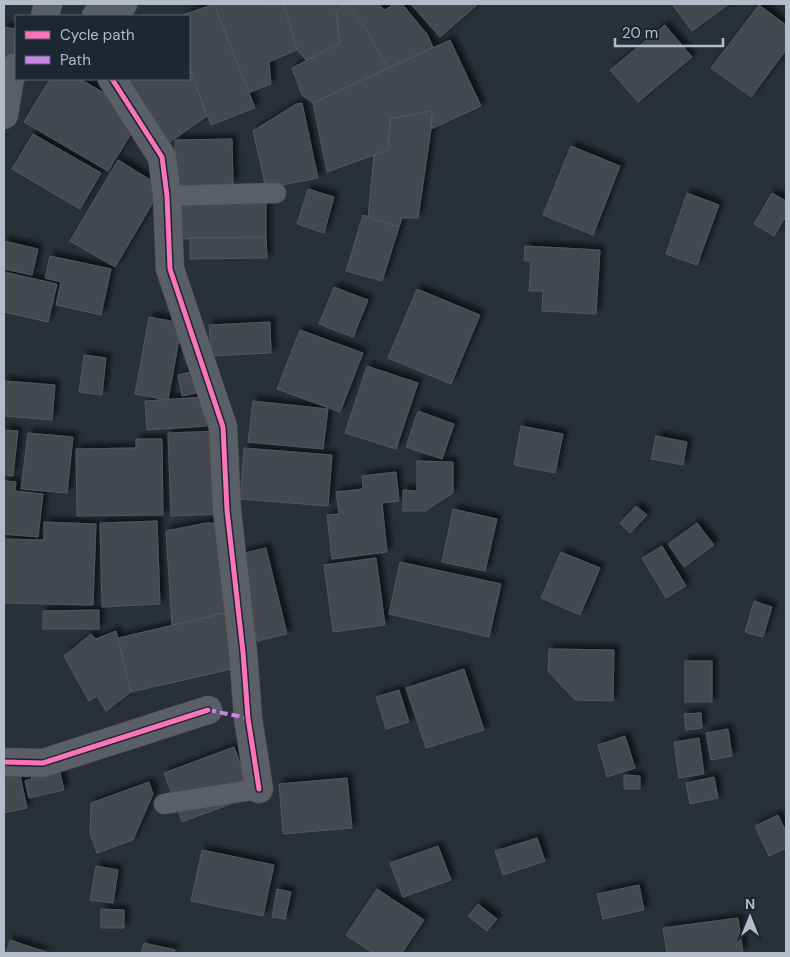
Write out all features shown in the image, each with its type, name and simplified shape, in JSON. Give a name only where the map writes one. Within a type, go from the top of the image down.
[{"type":"street","points":[[98,15],[123,4]]},
{"type":"street","points":[[4,115],[10,74]]},
{"type":"street","points":[[113,80],[162,158],[167,196],[170,270],[223,427],[228,510],[248,718],[259,789]]},
{"type":"street","points":[[4,762],[43,763],[208,710]]},
{"type":"lane","points":[[167,196],[276,193]]},
{"type":"lane","points":[[164,804],[259,789]]},
{"type":"building","points":[[214,4],[262,4],[263,6],[284,4],[297,50],[269,62],[271,84],[248,93]]},
{"type":"building","points":[[214,4],[255,108],[211,125],[190,70],[190,15],[183,15]]},
{"type":"building","points":[[284,4],[347,4],[336,11],[340,43],[306,60],[297,50]]},
{"type":"building","points":[[347,4],[378,4],[385,10],[394,4],[402,4],[427,34],[433,47],[388,68],[367,31]]},
{"type":"building","points":[[347,4],[367,31],[388,68],[313,103],[302,95],[292,68],[340,43],[336,11]]},
{"type":"building","points":[[411,4],[478,4],[440,37]]},
{"type":"building","points":[[672,4],[729,4],[692,31]]},
{"type":"building","points":[[759,5],[786,25],[786,50],[751,97],[711,68]]},
{"type":"building","points":[[665,25],[692,57],[638,102],[610,70]]},
{"type":"building","points":[[4,27],[15,29],[15,42],[13,68],[4,66]]},
{"type":"building","points":[[450,40],[481,106],[431,129],[432,111],[390,119],[388,150],[327,172],[313,103]]},
{"type":"building","points":[[190,70],[207,116],[167,144],[126,80],[190,80]]},
{"type":"building","points":[[49,80],[82,80],[109,96],[131,134],[108,171],[24,122]]},
{"type":"building","points":[[302,103],[318,178],[266,188],[253,131],[296,104]]},
{"type":"building","points":[[432,111],[418,218],[402,218],[399,227],[368,217],[374,155],[388,150],[390,119]]},
{"type":"building","points":[[33,134],[101,173],[80,209],[12,169]]},
{"type":"building","points":[[232,139],[233,184],[175,186],[175,140]]},
{"type":"building","points":[[571,146],[620,166],[593,235],[543,215]]},
{"type":"building","points":[[118,160],[162,187],[115,267],[70,241]]},
{"type":"building","points":[[308,189],[334,197],[324,233],[297,224]]},
{"type":"building","points":[[687,193],[719,205],[697,265],[666,254]]},
{"type":"building","points":[[772,193],[786,201],[786,216],[774,236],[754,224]]},
{"type":"building","points":[[266,200],[266,237],[181,239],[180,202]]},
{"type":"building","points":[[363,215],[399,227],[382,281],[346,271]]},
{"type":"building","points":[[266,237],[267,258],[190,259],[190,238]]},
{"type":"building","points":[[4,241],[38,249],[32,275],[4,269]]},
{"type":"building","points":[[525,246],[600,250],[596,314],[542,311],[543,291],[529,291],[531,261],[524,261]]},
{"type":"building","points":[[50,256],[111,269],[101,315],[56,305],[61,282],[45,278]]},
{"type":"building","points":[[4,272],[57,284],[48,322],[4,312]]},
{"type":"building","points":[[334,287],[368,300],[353,337],[319,324]]},
{"type":"building","points":[[417,289],[480,315],[451,384],[388,358]]},
{"type":"building","points":[[149,317],[182,323],[168,400],[135,394]]},
{"type":"building","points":[[270,322],[271,353],[211,356],[209,325]]},
{"type":"building","points":[[300,330],[363,353],[340,412],[277,389]]},
{"type":"building","points":[[84,355],[106,358],[102,395],[79,392]]},
{"type":"building","points":[[367,366],[418,383],[396,449],[345,433]]},
{"type":"building","points":[[200,370],[205,391],[182,396],[178,375]]},
{"type":"building","points":[[4,381],[55,385],[52,420],[4,416]]},
{"type":"building","points":[[204,397],[206,426],[147,430],[145,401]]},
{"type":"building","points":[[253,401],[328,409],[323,449],[248,442]]},
{"type":"building","points":[[418,411],[454,424],[442,459],[406,447]]},
{"type":"building","points":[[521,426],[563,434],[555,473],[514,465]]},
{"type":"building","points":[[4,430],[18,431],[13,476],[4,475]]},
{"type":"building","points":[[218,431],[221,514],[171,516],[168,433]]},
{"type":"building","points":[[28,433],[73,437],[67,493],[21,489]]},
{"type":"building","points":[[656,436],[687,442],[683,465],[651,459]]},
{"type":"building","points":[[136,439],[162,439],[163,515],[77,516],[76,449],[136,448]]},
{"type":"building","points":[[244,448],[332,455],[328,506],[240,499]]},
{"type":"building","points":[[417,461],[453,462],[453,493],[425,511],[403,511],[403,490],[417,491]]},
{"type":"building","points":[[396,472],[399,501],[382,503],[387,552],[332,559],[327,515],[339,514],[336,492],[363,489],[362,476]]},
{"type":"building","points":[[4,481],[16,482],[15,491],[43,494],[38,537],[4,534]]},
{"type":"building","points":[[636,506],[647,515],[630,533],[620,523]]},
{"type":"building","points":[[453,509],[497,519],[485,571],[442,562]]},
{"type":"building","points":[[157,521],[160,604],[102,607],[100,523]]},
{"type":"building","points":[[44,522],[96,524],[93,605],[4,603],[4,539],[44,540]]},
{"type":"building","points":[[206,523],[226,523],[235,611],[172,625],[166,531]]},
{"type":"building","points":[[697,523],[714,545],[684,567],[668,544]]},
{"type":"building","points":[[662,546],[686,586],[666,598],[642,558]]},
{"type":"building","points":[[266,548],[287,634],[257,641],[236,555]]},
{"type":"building","points":[[561,552],[600,568],[580,615],[541,598]]},
{"type":"building","points":[[376,558],[385,625],[333,632],[324,565]]},
{"type":"building","points":[[400,562],[501,584],[489,637],[389,614]]},
{"type":"building","points":[[754,601],[772,607],[763,637],[745,632]]},
{"type":"building","points":[[99,610],[99,629],[43,629],[43,611]]},
{"type":"building","points":[[229,612],[241,667],[131,692],[118,638]]},
{"type":"building","points":[[116,631],[131,692],[106,711],[97,696],[89,701],[64,656],[91,634],[96,639]]},
{"type":"building","points":[[549,649],[614,650],[613,701],[575,700],[548,671]]},
{"type":"building","points":[[685,661],[712,661],[712,702],[685,702]]},
{"type":"building","points":[[464,669],[484,730],[426,748],[406,688]]},
{"type":"building","points":[[399,690],[409,722],[386,729],[376,697]]},
{"type":"building","points":[[701,713],[702,728],[686,730],[684,714]]},
{"type":"building","points":[[728,729],[732,756],[711,760],[706,733]]},
{"type":"building","points":[[625,736],[635,768],[607,777],[598,745]]},
{"type":"building","points":[[699,738],[704,774],[679,778],[674,742]]},
{"type":"building","points":[[234,747],[252,796],[182,822],[164,773]]},
{"type":"building","points":[[55,752],[64,790],[29,798],[25,781],[32,779],[27,760]]},
{"type":"building","points":[[16,757],[27,808],[4,813],[4,759]]},
{"type":"building","points":[[624,775],[640,776],[640,789],[624,789]]},
{"type":"building","points":[[714,777],[718,798],[690,804],[686,783]]},
{"type":"building","points":[[347,778],[352,828],[283,834],[279,784]]},
{"type":"building","points":[[149,782],[153,794],[133,840],[97,853],[90,833],[91,803]]},
{"type":"building","points":[[778,815],[786,832],[786,848],[769,856],[755,826]]},
{"type":"building","points":[[537,838],[545,861],[503,875],[495,851]]},
{"type":"building","points":[[438,846],[451,880],[403,897],[390,863]]},
{"type":"building","points":[[202,850],[274,865],[263,916],[191,901]]},
{"type":"building","points":[[96,866],[118,870],[113,903],[90,900]]},
{"type":"building","points":[[639,885],[644,910],[603,919],[597,894]]},
{"type":"building","points":[[277,889],[291,892],[285,919],[272,917]]},
{"type":"building","points":[[377,889],[424,920],[402,953],[373,953],[346,935]]},
{"type":"building","points":[[478,904],[497,919],[487,931],[468,916]]},
{"type":"building","points":[[101,909],[124,910],[124,928],[101,928]]},
{"type":"building","points":[[738,918],[743,953],[667,953],[663,928]]},
{"type":"building","points":[[10,940],[49,953],[6,953]]},
{"type":"building","points":[[144,943],[175,950],[174,953],[141,953]]},
{"type":"marked path","points":[[208,710],[248,718]]},
{"type":"cycle path","points":[[113,80],[162,157],[167,196],[170,269],[223,427],[227,510],[243,652],[248,718],[259,789]]},
{"type":"cycle path","points":[[4,762],[43,763],[208,710]]}]
